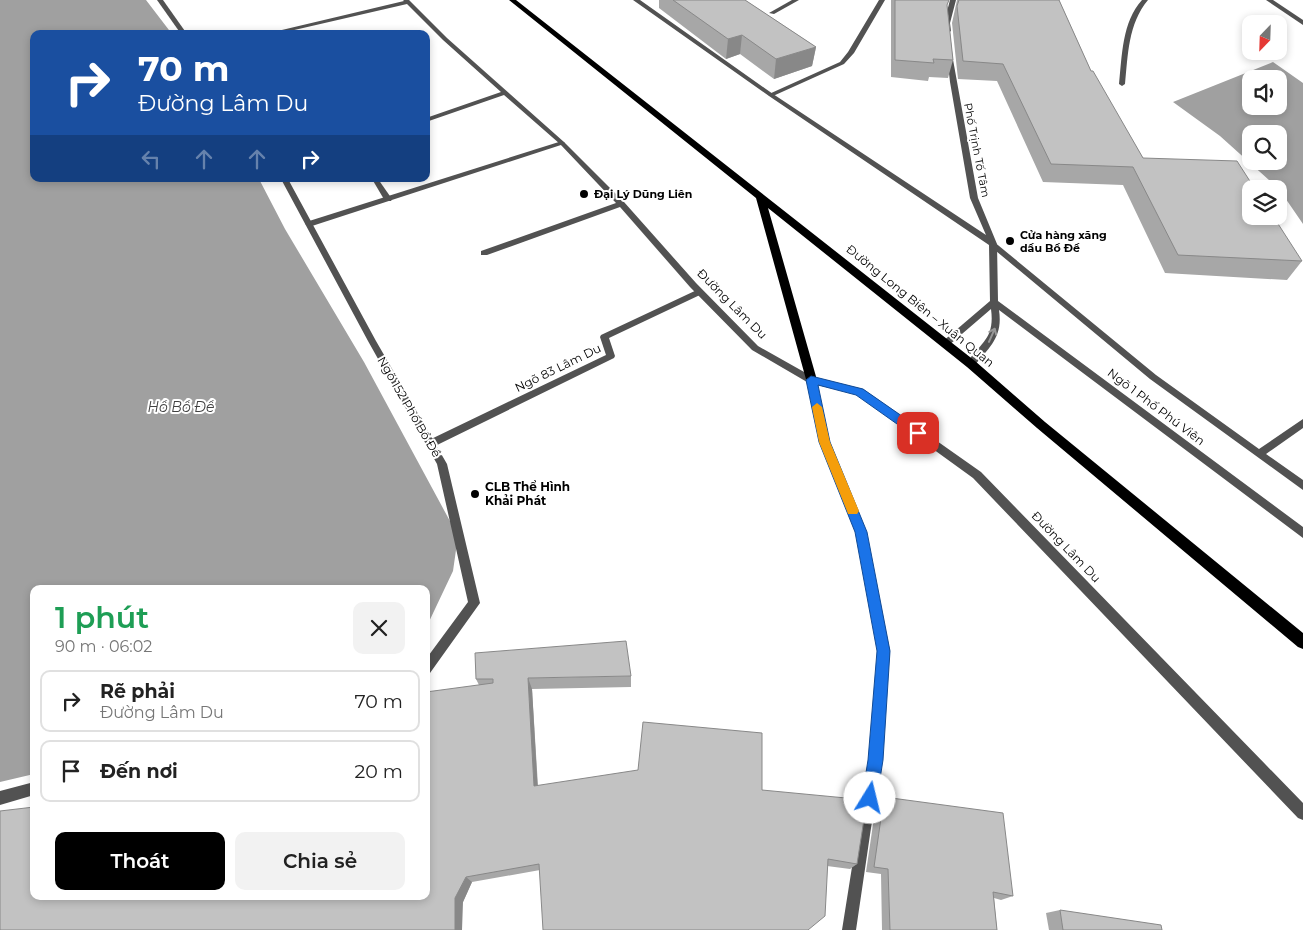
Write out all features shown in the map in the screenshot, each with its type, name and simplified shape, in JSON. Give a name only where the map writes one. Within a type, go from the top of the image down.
[{"type":"main road","name":"Đường Long Biên – Xuân Quan","points":[[512,0],[971,364],[1041,425],[1303,642]]},
{"type":"main road","points":[[760,196],[811,380]]},
{"type":"street","points":[[160,0],[181,30]]},
{"type":"street","points":[[636,0],[772,95],[993,244],[1153,376],[1303,486]]},
{"type":"street","points":[[772,12],[796,0]]},
{"type":"street","points":[[772,95],[842,63],[851,53],[882,0]]},
{"type":"street","name":"Phố Trịnh Tố Tâm","points":[[953,0],[947,23],[953,82],[974,198],[993,244],[994,302],[997,323],[991,340],[971,364]]},
{"type":"street","points":[[1122,84],[1128,36],[1140,3],[1145,0]]},
{"type":"street","points":[[1269,0],[1303,23]]},
{"type":"street","points":[[285,30],[407,1]]},
{"type":"street","name":"Đường Lâm Du","points":[[407,1],[445,39],[562,143],[621,204],[699,292],[755,348],[811,380],[860,391],[977,475],[1303,813]]},
{"type":"street","points":[[430,119],[506,92]]},
{"type":"street","points":[[309,224],[562,143]]},
{"type":"street","name":"Ngõ 152 Phố Bồ Đề","points":[[286,182],[372,341],[442,464],[474,603],[430,664]]},
{"type":"street","points":[[377,182],[388,198]]},
{"type":"street","points":[[484,253],[621,204]]},
{"type":"street","name":"Ngõ 83 Lâm Du","points":[[430,444],[611,356],[604,337],[699,292]]},
{"type":"street","points":[[945,344],[994,302]]},
{"type":"street","name":"Ngõ 1 Phố Phú Viên","points":[[994,302],[1303,533]]},
{"type":"street","points":[[811,380],[825,442],[861,532],[884,651],[876,760],[849,930]]},
{"type":"street","points":[[1259,454],[1303,423]]},
{"type":"street","points":[[0,798],[30,789]]},
{"type":"water","name":"Hồ Bồ Đề","points":[[0,0],[146,0],[169,30],[30,30],[30,182],[261,182],[285,229],[364,362],[458,536],[453,571],[430,620],[430,585],[30,585],[30,775],[0,782]]},
{"type":"water","points":[[1273,62],[1284,70],[1253,70]]},
{"type":"water","points":[[1287,72],[1303,83],[1303,224],[1287,201],[1287,180],[1269,180],[1258,170],[1287,170],[1287,125],[1242,125],[1242,156],[1220,136],[1173,102],[1242,74],[1242,115],[1287,115]]},
{"type":"building","points":[[673,0],[745,0],[816,47],[776,59],[742,35],[728,39]]},
{"type":"building","points":[[895,0],[949,0],[947,5],[953,60],[933,59],[934,63],[895,60]]},
{"type":"building","points":[[959,0],[1059,0],[1091,71],[1093,71],[1143,158],[1237,161],[1249,180],[1242,180],[1242,225],[1279,225],[1302,261],[1178,255],[1133,167],[1051,164],[1003,64],[963,61],[957,6]]},
{"type":"building","points":[[626,641],[631,676],[528,678],[534,786],[638,770],[643,722],[762,733],[762,790],[867,800],[857,864],[828,859],[825,916],[808,930],[543,930],[539,864],[466,877],[455,898],[455,930],[0,930],[0,811],[30,807],[30,900],[430,900],[430,691],[493,683],[493,679],[476,679],[475,653]]},
{"type":"building","points":[[884,797],[1003,813],[1013,896],[993,892],[997,930],[890,930],[888,869],[874,867]]},
{"type":"building","points":[[1060,910],[1161,925],[1162,930],[1063,930]]},
{"type":"slow traffic","points":[[817,407],[825,442],[853,511]]},
{"type":"place","name":"Đại Lý Dũng Liên","points":[[584,194]]},
{"type":"place","name":"Cửa hàng xăng dầu Bồ Đề","points":[[1010,241]]},
{"type":"place","name":"CLB Thể Hình Khải Phát","points":[[475,494]]},
{"type":"route","points":[[870,798],[876,760],[884,651],[861,532],[825,442],[811,380],[860,391],[918,433]]}]
